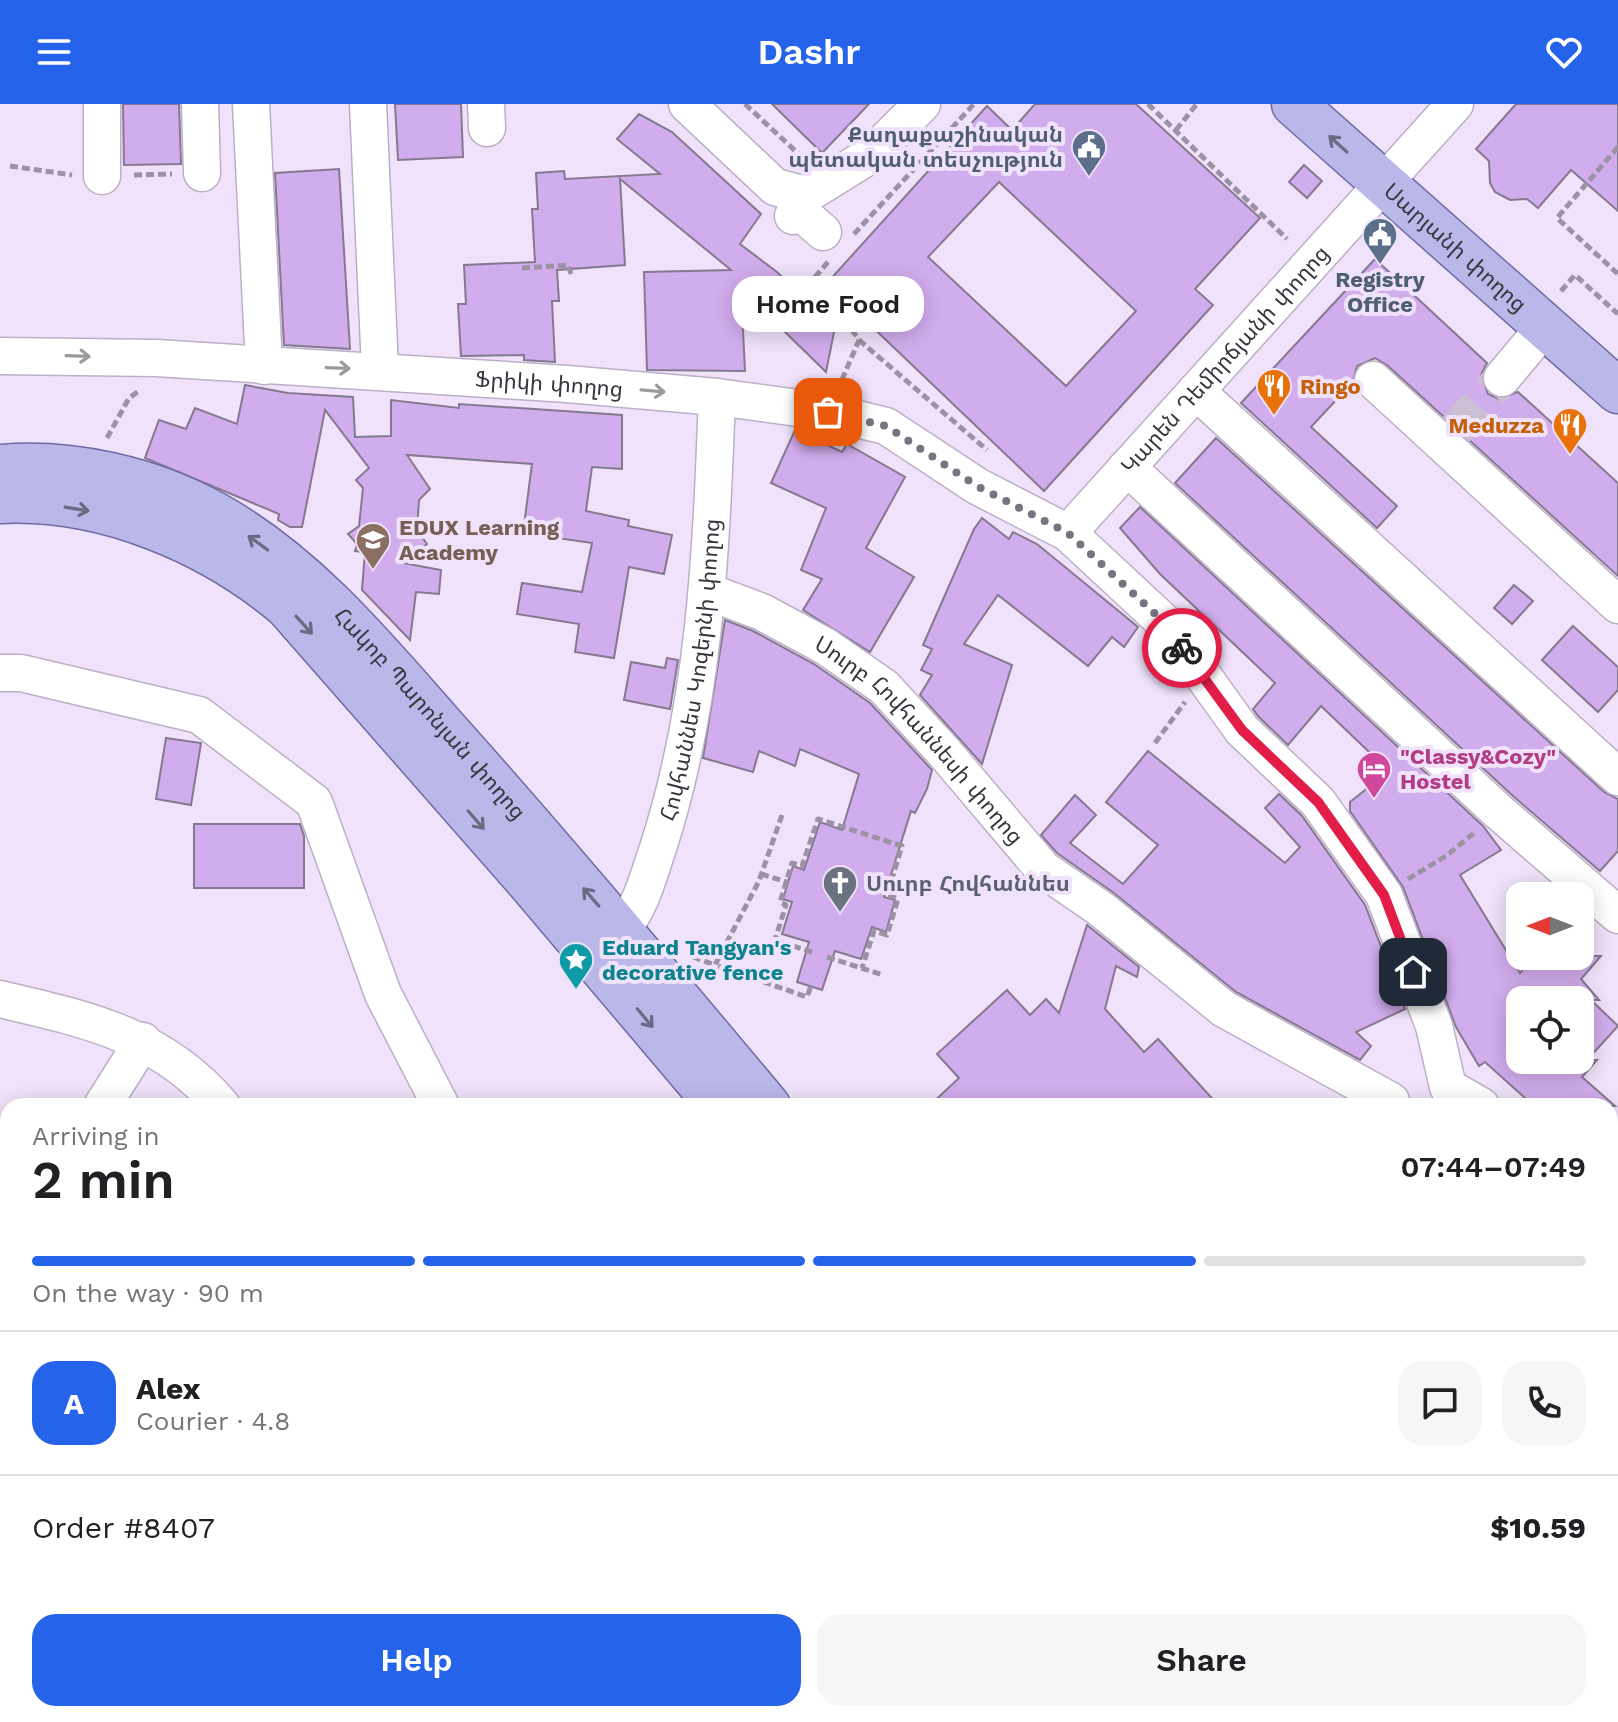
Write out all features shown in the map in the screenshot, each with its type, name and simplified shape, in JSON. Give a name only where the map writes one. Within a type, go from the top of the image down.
[{"type":"main road","name":"Սարյանի փողոց","points":[[1294,104],[1382,184],[1553,310],[1618,391]]},
{"type":"main road","name":"Հակոբ Պարոնյան փողոց","points":[[0,467],[56,467],[126,479],[171,494],[214,514],[266,548],[348,621],[620,931],[761,1098]]},
{"type":"main road","name":"Հակոբ Պարոնյան փողոց","points":[[0,501],[73,508],[158,528],[214,555],[267,588],[287,606],[391,722],[712,1098]]},
{"type":"street","points":[[102,104],[102,176]]},
{"type":"street","points":[[200,104],[202,173]]},
{"type":"street","points":[[251,104],[264,366]]},
{"type":"street","points":[[368,104],[380,369]]},
{"type":"street","points":[[687,104],[775,187],[817,217],[872,154],[922,104]]},
{"type":"street","name":"Կարեն Դեմիրճյանի փողոց","points":[[1068,533],[1455,104]]},
{"type":"street","points":[[1502,378],[1553,310]]},
{"type":"street","name":"Ֆրիկի փողոց","points":[[0,356],[156,358],[264,366],[380,369],[717,397],[828,412],[886,426],[977,486],[1068,533],[1166,624],[1242,730],[1318,802],[1384,895],[1434,1026],[1448,1087]]},
{"type":"street","points":[[1373,380],[1448,437],[1616,599]]},
{"type":"street","points":[[1196,391],[1618,777]]},
{"type":"street","name":"Հովհաննես Կոզերնի փողոց","points":[[620,931],[631,919],[643,892],[679,782],[709,592],[717,397]]},
{"type":"street","points":[[1127,467],[1499,812],[1618,915]]},
{"type":"street","name":"Սուրբ Հովհաննեսի փողոց","points":[[709,592],[762,612],[812,639],[884,687],[944,752],[1043,869],[1101,909],[1224,1009],[1378,1098]]},
{"type":"street","points":[[0,673],[21,673],[199,715],[314,802],[383,994],[437,1098]]},
{"type":"street","points":[[0,999],[100,1023],[143,1041],[216,1098]]},
{"type":"street","points":[[107,1098],[143,1041]]},
{"type":"street","name":"Սուրբ Հովհաննեսի փողոց","points":[[1397,1098],[1415,1086],[1448,1087]]},
{"type":"street","points":[[1448,1087],[1467,1098]]},
{"type":"path","points":[[745,104],[817,217],[815,277],[859,340],[991,454]]},
{"type":"path","points":[[817,217],[974,104]]},
{"type":"path","points":[[1148,104],[1288,237]]},
{"type":"path","points":[[1176,130],[1196,105]]},
{"type":"path","points":[[1618,147],[1557,218],[1618,274]]},
{"type":"path","points":[[10,166],[53,175]]},
{"type":"path","points":[[522,268],[568,265],[571,274]]},
{"type":"path","points":[[1553,310],[1575,275],[1618,314]]},
{"type":"path","points":[[828,412],[859,340]]},
{"type":"path","points":[[103,446],[129,398]]},
{"type":"path","points":[[1155,743],[1194,689],[1205,681]]},
{"type":"path","points":[[782,815],[761,874],[715,965],[807,997],[811,986]]},
{"type":"path","points":[[812,952],[775,940],[786,905],[780,902],[792,863],[802,866],[818,819],[902,846],[887,895],[898,899],[887,935],[874,931],[862,968]]},
{"type":"path","points":[[1407,879],[1446,856]]},
{"type":"path","points":[[761,874],[787,882]]},
{"type":"path","points":[[827,957],[883,975]]},
{"type":"building","points":[[123,104],[179,104],[181,164],[124,165]]},
{"type":"building","points":[[395,104],[461,104],[463,157],[398,160]]},
{"type":"building","points":[[772,104],[869,104],[822,153]]},
{"type":"building","points":[[1035,104],[1136,104],[1260,218],[1195,289],[1213,305],[1044,491],[841,297],[826,372],[741,289],[745,371],[647,370],[644,272],[731,270],[620,179],[625,265],[557,270],[559,301],[552,301],[555,362],[524,360],[524,355],[461,356],[458,304],[466,304],[464,265],[535,262],[532,209],[538,209],[536,173],[564,171],[565,179],[660,174],[617,139],[639,114],[672,132],[761,214],[740,244],[777,272],[809,303],[987,106],[1012,130]],"holes":[[[999,182],[1136,311],[1066,386],[928,257]]]},
{"type":"building","points":[[1516,104],[1618,104],[1618,211],[1571,170],[1538,208],[1527,199],[1510,200],[1495,192],[1490,183],[1489,161],[1476,149]]},
{"type":"building","points":[[1304,165],[1322,181],[1307,198],[1289,182]]},
{"type":"building","points":[[339,169],[350,349],[284,345],[275,173]]},
{"type":"building","points":[[1375,259],[1487,363],[1481,375],[1488,394],[1499,399],[1518,392],[1618,483],[1618,576],[1387,365],[1375,358],[1357,366],[1353,382],[1311,427],[1397,506],[1377,528],[1241,403]]},
{"type":"building","points":[[245,385],[288,393],[353,397],[355,437],[391,436],[391,400],[459,408],[459,404],[622,415],[622,469],[592,467],[586,511],[629,520],[628,526],[672,535],[664,574],[629,567],[614,658],[575,652],[579,624],[517,614],[522,583],[582,592],[592,543],[523,533],[532,464],[407,455],[430,489],[419,500],[417,530],[427,544],[403,563],[441,570],[439,594],[416,592],[410,640],[362,590],[365,552],[355,551],[357,544],[348,534],[359,526],[363,488],[356,480],[369,468],[325,410],[302,527],[290,527],[278,520],[279,514],[145,458],[159,420],[186,429],[195,408],[237,424]]},
{"type":"building","points":[[795,430],[842,452],[847,444],[905,477],[866,548],[914,577],[870,652],[803,610],[822,579],[801,570],[826,508],[771,483]]},
{"type":"building","points":[[1216,438],[1604,792],[1618,799],[1618,851],[1600,871],[1513,796],[1175,483]]},
{"type":"building","points":[[1140,507],[1483,826],[1501,850],[1460,875],[1506,950],[1506,970],[1518,970],[1520,973],[1523,970],[1589,970],[1581,979],[1587,986],[1506,986],[1506,1074],[1585,1074],[1582,1077],[1606,1098],[1525,1098],[1485,1062],[1479,1066],[1456,1027],[1403,887],[1350,811],[1350,802],[1389,771],[1321,706],[1288,745],[1253,709],[1275,683],[1160,574],[1120,528]]},
{"type":"building","points":[[982,518],[1009,539],[1013,532],[1037,544],[1138,627],[1124,647],[1112,637],[1088,666],[998,595],[964,644],[1012,665],[982,764],[920,695],[932,675],[921,670],[932,649],[923,645],[974,529]]},
{"type":"building","points":[[1514,585],[1533,601],[1512,624],[1494,608]]},
{"type":"building","points":[[725,620],[753,631],[814,664],[870,703],[932,770],[915,813],[911,811],[884,897],[895,900],[886,932],[872,927],[861,959],[835,951],[822,990],[797,982],[809,942],[782,934],[792,902],[783,899],[793,866],[804,870],[820,822],[842,830],[859,774],[800,749],[795,766],[759,751],[753,772],[703,758]]},
{"type":"building","points":[[1573,626],[1618,667],[1618,690],[1598,712],[1542,660]]},
{"type":"building","points":[[667,658],[678,660],[670,709],[624,700],[631,662],[665,668]]},
{"type":"building","points":[[166,738],[201,743],[191,805],[156,799]]},
{"type":"building","points":[[1148,751],[1285,863],[1300,847],[1265,808],[1279,794],[1302,816],[1365,905],[1405,1009],[1356,1032],[1371,1046],[1360,1060],[1236,992],[1114,893],[1057,853],[1041,835],[1075,795],[1096,815],[1070,843],[1123,884],[1158,845],[1106,802]]},
{"type":"building","points":[[194,824],[300,824],[304,836],[304,888],[194,888]]},
{"type":"building","points":[[1087,925],[1139,967],[1137,977],[1116,966],[1105,1009],[1144,1052],[1158,1039],[1212,1098],[938,1098],[959,1078],[937,1054],[1007,990],[1030,1015],[1046,999],[1059,1013]]},
{"type":"building","points":[[1594,1003],[1618,1026],[1594,1052]]},
{"type":"tunnel","points":[[1454,432],[1502,378]]},
{"type":"way so far","points":[[828,412],[886,426],[977,486],[1068,533],[1166,624],[1182,648]]},
{"type":"place","name":"Քաղաքաշինական պետական տեսչություն","points":[[1089,178]]},
{"type":"place","name":"Registry Office","points":[[1380,266]]},
{"type":"place","name":"Home Food","points":[[828,412]]},
{"type":"place","name":"Ringo","points":[[1274,417]]},
{"type":"place","name":"Meduzza","points":[[1570,456]]},
{"type":"place","name":"EDUX Learning Academy","points":[[373,571]]},
{"type":"place","name":"\"Classy&Cozy\" Hostel","points":[[1374,800]]},
{"type":"place","name":"Սուրբ Հովհաննես","points":[[840,914]]},
{"type":"place","name":"Eduard Tangyan's decorative fence","points":[[576,991]]},
{"type":"route","points":[[1182,648],[1242,730],[1318,802],[1384,895],[1413,972]]}]
